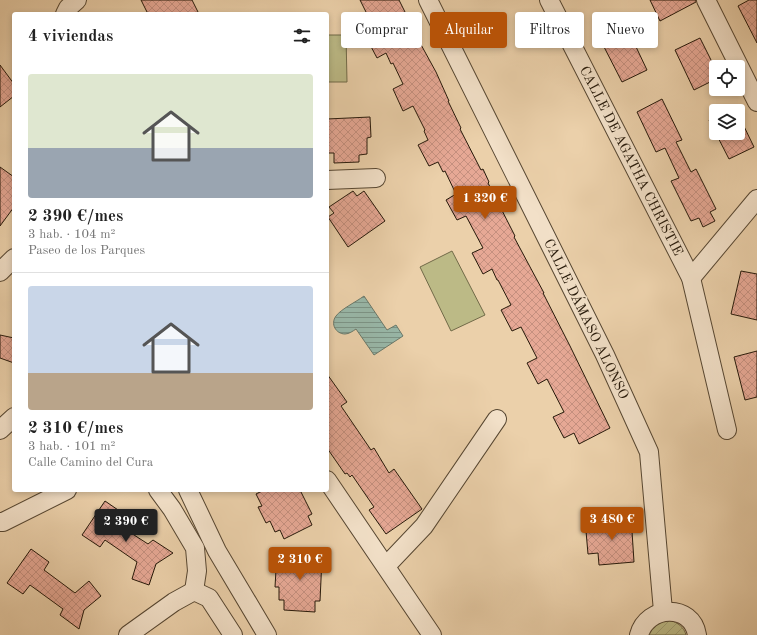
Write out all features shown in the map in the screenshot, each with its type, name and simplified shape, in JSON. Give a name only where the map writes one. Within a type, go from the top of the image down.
[{"type":"street","points":[[66,12],[68,8],[77,0]]},
{"type":"street","name":"CALLE DÁMASO ALONSO","points":[[428,0],[605,355],[649,452],[663,612]]},
{"type":"street","name":"CALLE DE AGATHA CHRISTIE","points":[[549,0],[691,278],[727,430]]},
{"type":"street","points":[[706,0],[757,102]]},
{"type":"street","points":[[329,180],[376,178]]},
{"type":"street","points":[[691,278],[757,199]]},
{"type":"street","points":[[0,272],[12,259]]},
{"type":"street","points":[[0,430],[12,419]]},
{"type":"street","points":[[386,566],[424,526],[497,420]]},
{"type":"street","points":[[329,483],[432,635]]},
{"type":"street","points":[[0,522],[3,522],[63,492]]},
{"type":"street","points":[[159,492],[172,509],[195,548],[197,571],[194,591]]},
{"type":"street","points":[[189,492],[217,551],[267,635]]},
{"type":"street","points":[[128,635],[174,602],[194,591]]},
{"type":"street","points":[[194,591],[209,598],[233,635]]},
{"type":"street","points":[[639,635],[640,629],[646,621],[654,615],[663,612],[674,612],[683,615],[692,622],[698,635]]},
{"type":"shaded area","points":[[329,35],[341,35],[341,48],[346,48],[347,82],[329,82]]},
{"type":"shaded area","points":[[452,251],[485,315],[451,331],[420,267]]},
{"type":"shaded area","points":[[364,296],[387,330],[396,325],[403,336],[374,355],[356,329],[348,334],[342,334],[335,328],[334,325],[334,319],[338,313]]},
{"type":"shaded area","points":[[670,620],[676,622],[684,630],[686,635],[647,635],[657,623]]},
{"type":"building","points":[[141,0],[192,0],[198,12],[147,12]]},
{"type":"building","points":[[360,0],[399,0],[405,12],[366,12]]},
{"type":"building","points":[[650,0],[696,0],[696,2],[660,21],[658,12],[656,12]]},
{"type":"building","points":[[749,0],[757,0],[757,43],[738,6]]},
{"type":"building","points":[[700,38],[711,60],[709,60],[709,82],[694,90],[675,50]]},
{"type":"building","points":[[422,46],[436,72],[461,128],[460,129],[481,170],[483,169],[489,182],[488,183],[515,236],[514,237],[544,293],[610,428],[579,444],[574,433],[564,438],[553,417],[564,412],[547,379],[538,384],[527,363],[537,358],[521,327],[512,331],[501,310],[511,305],[492,269],[483,274],[472,253],[483,248],[466,216],[457,220],[446,200],[456,194],[445,171],[443,172],[438,162],[429,166],[418,145],[428,140],[424,131],[425,130],[413,106],[403,111],[393,89],[403,84],[393,63],[391,64],[386,53],[377,58],[372,48],[422,48]]},
{"type":"building","points":[[605,48],[637,48],[647,70],[622,82]]},
{"type":"building","points":[[0,65],[12,81],[12,98],[0,107]]},
{"type":"building","points":[[662,99],[682,140],[676,142],[691,172],[696,169],[716,209],[710,212],[715,221],[703,227],[699,218],[691,221],[671,181],[679,178],[665,148],[656,152],[637,112]]},
{"type":"building","points":[[370,117],[371,137],[367,138],[367,154],[359,155],[359,162],[334,163],[334,153],[329,153],[329,119]]},
{"type":"building","points":[[745,128],[754,147],[729,159],[719,140],[745,140]]},
{"type":"building","points":[[0,167],[12,176],[12,210],[0,226]]},
{"type":"building","points":[[353,191],[357,196],[364,191],[385,221],[348,247],[329,218],[329,216],[334,213],[329,207]]},
{"type":"building","points":[[741,271],[757,274],[757,320],[731,314]]},
{"type":"building","points":[[0,335],[12,338],[12,362],[0,358]]},
{"type":"building","points":[[757,351],[757,397],[745,400],[734,357]]},
{"type":"building","points":[[329,377],[347,402],[341,406],[371,450],[374,448],[389,473],[394,469],[422,509],[386,534],[369,510],[374,507],[352,475],[350,477],[347,473],[345,474],[329,451]]},
{"type":"building","points":[[260,492],[301,492],[312,514],[308,516],[312,525],[284,539],[280,530],[275,532],[270,521],[266,523],[258,507],[262,506],[256,494]]},
{"type":"building","points":[[105,501],[121,512],[114,522],[148,544],[153,540],[173,553],[156,564],[149,585],[132,579],[137,562],[105,540],[100,547],[82,535]]},
{"type":"building","points":[[631,516],[634,562],[599,565],[598,553],[588,554],[586,531],[597,530],[596,519]]},
{"type":"building","points":[[289,548],[314,550],[313,558],[322,558],[320,601],[315,601],[315,612],[284,610],[284,600],[279,600],[279,587],[275,587],[276,570],[280,570],[280,557],[294,558]]},
{"type":"building","points":[[31,549],[49,562],[44,570],[75,593],[89,581],[101,596],[84,610],[79,629],[60,615],[63,609],[30,585],[23,594],[7,583]]}]
